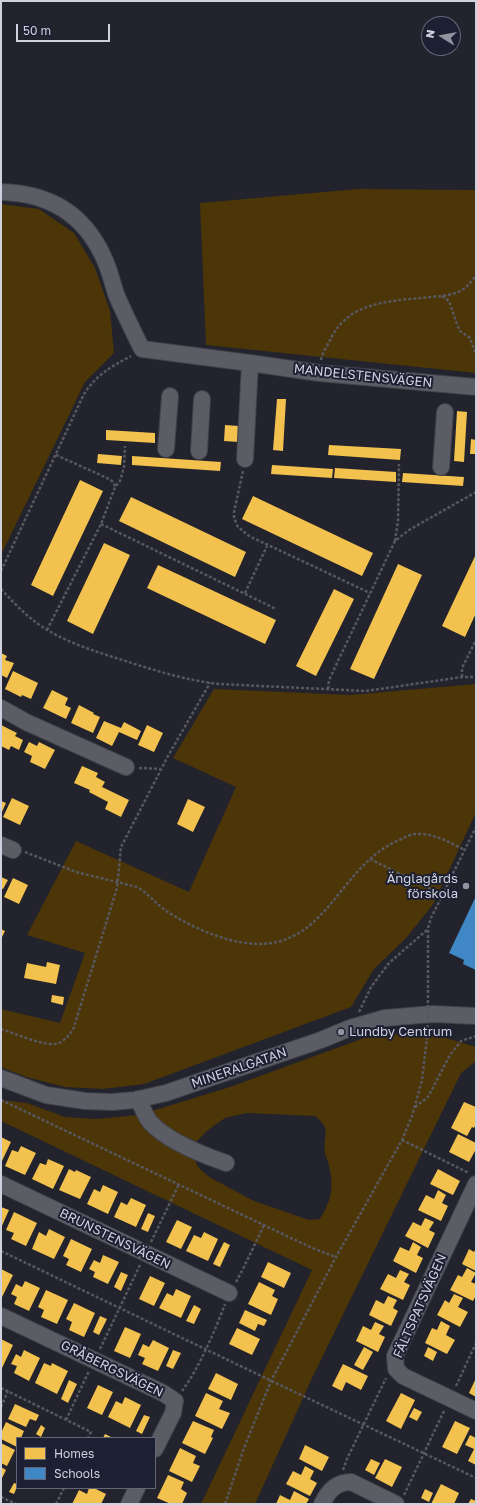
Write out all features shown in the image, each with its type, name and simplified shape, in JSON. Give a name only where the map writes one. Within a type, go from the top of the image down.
[{"type":"street","points":[[1,192],[13,192],[40,197],[56,204],[77,218],[93,236],[104,257],[121,307],[142,349]]},
{"type":"street","name":"MANDELSTENSVÄGEN","points":[[142,349],[319,373],[476,387]]},
{"type":"street","points":[[245,459],[250,363]]},
{"type":"street","points":[[166,449],[170,396]]},
{"type":"street","points":[[199,451],[202,398]]},
{"type":"street","points":[[441,467],[445,412]]},
{"type":"street","points":[[1,708],[26,722],[126,768]]},
{"type":"street","name":"MINERALGATAN","points":[[1,1078],[46,1095],[85,1101],[112,1102],[138,1100],[166,1093],[321,1040],[350,1028],[385,1018],[433,1014],[476,1016]]},
{"type":"street","points":[[138,1100],[149,1121],[164,1134],[203,1156],[226,1163]]},
{"type":"street","name":"FÄLTSPATSVÄGEN","points":[[475,1180],[395,1356],[394,1362],[396,1369],[403,1376],[476,1411]]},
{"type":"street","name":"BRUNSTENSVÄGEN","points":[[1,1184],[229,1293]]},
{"type":"street","name":"GRÅBERGSVÄGEN","points":[[1,1316],[162,1393],[175,1401],[173,1413],[156,1447]]},
{"type":"street","points":[[322,1504],[331,1489],[338,1484],[351,1482],[399,1501]]},
{"type":"street","points":[[129,1504],[136,1489]]},
{"type":"path","points":[[319,373],[321,357],[335,331],[344,319],[373,305],[457,293],[467,287],[476,275]]},
{"type":"path","points":[[442,296],[449,301],[458,327],[460,331],[470,338],[476,355]]},
{"type":"path","points":[[1,571],[84,394],[91,384],[110,367],[142,349]]},
{"type":"path","points":[[47,630],[101,524],[115,487],[123,474],[125,446]]},
{"type":"path","points":[[56,455],[107,478],[112,481],[115,487]]},
{"type":"path","points":[[245,459],[234,518],[238,527],[248,536],[267,546],[370,593]]},
{"type":"path","points":[[328,689],[329,680],[395,542],[398,521],[399,464]]},
{"type":"path","points":[[395,542],[409,530],[476,492]]},
{"type":"path","points":[[101,524],[276,609]]},
{"type":"path","points":[[245,593],[267,546]]},
{"type":"path","points":[[1,589],[18,607],[47,630],[64,640],[146,668],[210,683],[366,691],[462,677],[476,677]]},
{"type":"path","points":[[462,677],[462,668],[476,640]]},
{"type":"path","points":[[1,1029],[48,1044],[58,1043],[66,1038],[73,1030],[109,914],[117,882],[121,847],[161,769],[210,683]]},
{"type":"path","points":[[126,768],[161,769]]},
{"type":"path","points":[[225,1504],[244,1448],[271,1381],[336,1257],[402,1140],[415,1108],[422,1080],[427,1038],[428,928],[431,918],[476,827]]},
{"type":"path","points":[[7,848],[25,852],[76,872],[137,887],[144,890],[172,915],[194,926],[223,938],[254,944],[268,944],[281,941],[295,936],[308,927],[324,913],[356,873],[370,859],[385,847],[411,835],[430,835],[443,839],[465,850]]},
{"type":"path","points":[[370,859],[443,895]]},
{"type":"path","points":[[359,1012],[371,987],[389,963],[428,928]]},
{"type":"path","points":[[415,1108],[428,1097],[450,1055],[461,1041],[476,1036]]},
{"type":"path","points":[[2,1102],[179,1184],[312,1248],[336,1257]]},
{"type":"path","points":[[402,1140],[475,1180]]},
{"type":"path","points":[[66,1420],[179,1184]]},
{"type":"path","points":[[175,1401],[191,1379],[219,1321],[229,1293],[243,1269],[264,1225]]},
{"type":"path","points":[[1,1251],[476,1478]]},
{"type":"path","points":[[399,1501],[424,1453],[475,1348],[476,1343]]},
{"type":"path","points":[[338,1484],[347,1459],[394,1362]]},
{"type":"path","points":[[1,1388],[91,1432],[88,1437]]},
{"type":"path","points":[[1,1407],[8,1392]]},
{"type":"path","points":[[56,1504],[64,1489]]},
{"type":"path","points":[[1,1497],[16,1504]]},
{"type":"shaded area","points":[[358,189],[476,190],[476,373],[206,345],[200,203]]},
{"type":"shaded area","points":[[1,204],[39,209],[74,233],[95,268],[110,311],[114,353],[85,382],[1,555]]},
{"type":"shaded area","points":[[476,684],[476,812],[434,903],[407,937],[374,969],[351,1007],[144,1084],[103,1089],[65,1087],[26,1077],[1,1067],[1,1009],[60,1023],[85,953],[27,935],[76,841],[189,892],[236,787],[173,758],[214,689],[350,695]]},
{"type":"shaded area","points":[[407,1033],[443,1037],[476,1047],[476,1061],[461,1073],[313,1376],[255,1504],[201,1504],[312,1270],[1,1121],[1,1100],[27,1103],[65,1117],[96,1119],[139,1115],[230,1087],[364,1038]],"holes":[[[247,1113],[315,1116],[324,1125],[326,1133],[324,1147],[329,1165],[332,1187],[327,1205],[320,1219],[309,1220],[254,1201],[209,1177],[198,1167],[193,1155],[196,1142],[208,1130],[225,1118]]]},
{"type":"building: Homes","points":[[277,399],[286,399],[283,451],[273,450]]},
{"type":"building: Homes","points":[[457,411],[467,412],[464,462],[454,461]]},
{"type":"building: Homes","points":[[225,425],[239,426],[238,442],[224,441]]},
{"type":"building: Homes","points":[[106,430],[155,433],[155,443],[106,440]]},
{"type":"building: Homes","points":[[471,439],[476,440],[476,454],[470,454]]},
{"type":"building: Homes","points":[[329,445],[401,449],[400,460],[328,455]]},
{"type":"building: Homes","points":[[98,454],[122,456],[121,465],[97,463]]},
{"type":"building: Homes","points":[[132,456],[221,462],[220,471],[132,465]]},
{"type":"building: Homes","points":[[272,465],[333,469],[332,478],[271,474]]},
{"type":"building: Homes","points":[[335,468],[396,472],[396,482],[334,478]]},
{"type":"building: Homes","points":[[403,473],[464,477],[463,486],[402,482]]},
{"type":"building: Homes","points":[[80,480],[103,491],[53,596],[31,585]]},
{"type":"building: Homes","points":[[253,496],[373,553],[362,576],[242,519]]},
{"type":"building: Homes","points":[[131,497],[246,552],[235,577],[119,521]]},
{"type":"building: Homes","points":[[104,543],[130,555],[93,634],[67,621]]},
{"type":"building: Homes","points":[[476,554],[476,613],[465,637],[442,626]]},
{"type":"building: Homes","points":[[398,564],[422,575],[374,679],[350,669]]},
{"type":"building: Homes","points":[[158,565],[276,620],[265,644],[147,588]]},
{"type":"building: Homes","points":[[334,589],[354,599],[316,676],[296,666]]},
{"type":"building: Homes","points":[[1,653],[7,656],[5,660],[14,663],[7,678],[1,675]]},
{"type":"building: Homes","points":[[13,671],[38,683],[31,699],[22,695],[21,697],[5,689]]},
{"type":"building: Homes","points":[[52,690],[68,698],[65,705],[71,708],[66,719],[43,708]]},
{"type":"building: Homes","points":[[79,705],[100,717],[93,733],[71,723]]},
{"type":"building: Homes","points":[[104,721],[121,728],[124,722],[141,731],[137,740],[119,732],[112,746],[96,738]]},
{"type":"building: Homes","points":[[1,725],[17,733],[15,736],[23,740],[19,750],[11,746],[9,750],[1,746]]},
{"type":"building: Homes","points":[[147,725],[163,733],[154,752],[138,745]]},
{"type":"building: Homes","points":[[29,742],[37,746],[39,742],[55,750],[45,769],[30,762],[32,756],[24,752]]},
{"type":"building: Homes","points":[[82,766],[98,773],[96,777],[105,782],[102,787],[129,800],[121,817],[105,809],[108,802],[89,792],[90,790],[74,783]]},
{"type":"building: Homes","points":[[12,798],[29,806],[20,825],[3,817]]},
{"type":"building: Homes","points":[[188,799],[205,807],[193,832],[177,824]]},
{"type":"building: Homes","points":[[1,801],[6,803],[1,814]]},
{"type":"building: Homes","points":[[1,877],[8,880],[3,889],[1,888]]},
{"type":"building: Homes","points":[[13,878],[28,885],[19,904],[4,897]]},
{"type":"building: Homes","points":[[1,929],[5,931],[1,939]]},
{"type":"building: Homes","points":[[47,962],[60,965],[56,984],[24,978],[27,963],[46,967]]},
{"type":"building: Homes","points":[[52,995],[64,997],[63,1005],[51,1002]]},
{"type":"building: Homes","points":[[464,1102],[476,1107],[476,1124],[474,1128],[472,1127],[467,1136],[451,1128]]},
{"type":"building: Homes","points":[[458,1134],[476,1143],[476,1149],[469,1162],[449,1152]]},
{"type":"building: Homes","points":[[1,1137],[11,1142],[1,1163]]},
{"type":"building: Homes","points":[[21,1146],[36,1153],[25,1175],[5,1166],[12,1150],[18,1152]]},
{"type":"building: Homes","points":[[48,1159],[64,1166],[53,1189],[32,1179],[40,1163],[46,1165]]},
{"type":"building: Homes","points":[[69,1169],[75,1172],[76,1170],[91,1177],[80,1199],[59,1190]]},
{"type":"building: Homes","points":[[438,1169],[460,1181],[453,1195],[430,1184]]},
{"type":"building: Homes","points":[[103,1185],[118,1192],[108,1214],[87,1204],[94,1189],[100,1192]]},
{"type":"building: Homes","points":[[438,1190],[446,1195],[442,1203],[448,1206],[441,1221],[418,1210],[426,1195],[434,1199]]},
{"type":"building: Homes","points":[[131,1198],[146,1205],[136,1227],[114,1217],[121,1202],[127,1205]]},
{"type":"building: Homes","points":[[1,1207],[9,1210],[1,1228]]},
{"type":"building: Homes","points":[[14,1212],[37,1223],[26,1246],[11,1239],[14,1233],[6,1230]]},
{"type":"building: Homes","points":[[148,1213],[155,1216],[148,1232],[141,1229]]},
{"type":"building: Homes","points":[[425,1218],[434,1222],[429,1230],[435,1233],[428,1248],[405,1236],[413,1222],[421,1226]]},
{"type":"building: Homes","points":[[177,1220],[192,1227],[181,1249],[166,1242]]},
{"type":"building: Homes","points":[[49,1229],[65,1237],[54,1259],[32,1249],[39,1232],[46,1236]]},
{"type":"building: Homes","points":[[204,1232],[218,1239],[208,1261],[186,1251],[194,1235],[201,1238]]},
{"type":"building: Homes","points":[[71,1239],[92,1249],[81,1272],[66,1265],[69,1259],[63,1256]]},
{"type":"building: Homes","points":[[224,1242],[230,1245],[220,1267],[213,1264]]},
{"type":"building: Homes","points":[[413,1242],[421,1247],[417,1255],[423,1258],[416,1273],[393,1261],[400,1247],[409,1251]]},
{"type":"building: Homes","points":[[476,1248],[476,1271],[462,1264],[469,1249],[474,1252]]},
{"type":"building: Homes","points":[[103,1255],[119,1262],[108,1284],[93,1277],[95,1272],[89,1269],[94,1260],[100,1263]]},
{"type":"building: Homes","points":[[268,1262],[291,1273],[284,1288],[261,1277]]},
{"type":"building: Homes","points":[[467,1268],[476,1273],[471,1282],[476,1284],[476,1295],[473,1301],[450,1290],[458,1275],[462,1277]]},
{"type":"building: Homes","points":[[1,1269],[13,1275],[1,1299]]},
{"type":"building: Homes","points":[[400,1270],[409,1274],[404,1282],[410,1285],[403,1300],[380,1289],[388,1274],[396,1278]]},
{"type":"building: Homes","points":[[121,1272],[128,1275],[121,1291],[114,1287]]},
{"type":"building: Homes","points":[[150,1276],[165,1283],[154,1306],[139,1299]]},
{"type":"building: Homes","points":[[25,1281],[40,1288],[29,1311],[14,1304],[17,1297],[11,1294],[16,1284],[22,1287]]},
{"type":"building: Homes","points":[[259,1282],[275,1290],[272,1296],[278,1299],[271,1315],[248,1304]]},
{"type":"building: Homes","points":[[176,1289],[191,1296],[181,1318],[159,1308],[167,1293],[173,1296]]},
{"type":"building: Homes","points":[[46,1290],[68,1300],[57,1324],[41,1317],[44,1310],[38,1307]]},
{"type":"building: Homes","points":[[454,1294],[463,1298],[458,1307],[468,1312],[460,1327],[437,1315],[445,1300],[449,1303]]},
{"type":"building: Homes","points":[[388,1296],[397,1300],[393,1308],[398,1311],[391,1326],[369,1315],[376,1300],[384,1304]]},
{"type":"building: Homes","points":[[74,1303],[95,1313],[84,1337],[69,1330],[72,1322],[66,1319]]},
{"type":"building: Homes","points":[[194,1305],[201,1309],[194,1324],[186,1321]]},
{"type":"building: Homes","points":[[245,1310],[267,1320],[264,1326],[258,1324],[255,1331],[239,1323]]},
{"type":"building: Homes","points":[[100,1316],[107,1319],[99,1335],[93,1332]]},
{"type":"building: Homes","points":[[441,1321],[450,1326],[446,1335],[455,1340],[447,1354],[425,1343],[432,1328],[437,1330]]},
{"type":"building: Homes","points":[[375,1322],[384,1326],[379,1334],[385,1337],[378,1352],[356,1341],[363,1326],[371,1330]]},
{"type":"building: Homes","points":[[125,1327],[141,1334],[130,1358],[114,1351]]},
{"type":"building: Homes","points":[[237,1328],[260,1339],[252,1355],[229,1344]]},
{"type":"building: Homes","points":[[1,1339],[13,1345],[2,1368],[1,1367]]},
{"type":"building: Homes","points":[[153,1340],[169,1348],[158,1371],[142,1364],[145,1358],[138,1355],[143,1344],[149,1347]]},
{"type":"building: Homes","points":[[364,1347],[373,1352],[363,1370],[354,1365]]},
{"type":"building: Homes","points":[[428,1347],[437,1352],[433,1361],[424,1356]]},
{"type":"building: Homes","points":[[24,1350],[40,1358],[29,1381],[14,1373],[17,1366],[11,1364],[16,1354],[21,1357]]},
{"type":"building: Homes","points":[[173,1350],[181,1353],[173,1369],[166,1366]]},
{"type":"building: Homes","points":[[44,1363],[51,1366],[52,1363],[68,1371],[57,1394],[35,1383]]},
{"type":"building: Homes","points":[[343,1364],[368,1376],[361,1390],[346,1382],[342,1391],[332,1386]]},
{"type":"building: Homes","points":[[216,1373],[238,1384],[231,1400],[208,1389]]},
{"type":"building: Homes","points":[[476,1378],[476,1397],[469,1393]]},
{"type":"building: Homes","points":[[69,1380],[77,1384],[68,1403],[61,1399]]},
{"type":"building: Homes","points":[[98,1385],[113,1392],[102,1415],[87,1408]]},
{"type":"building: Homes","points":[[206,1393],[223,1401],[219,1409],[230,1413],[222,1429],[195,1416]]},
{"type":"building: Homes","points":[[401,1393],[415,1400],[401,1429],[386,1421]]},
{"type":"building: Homes","points":[[125,1397],[141,1405],[130,1428],[108,1417],[116,1401],[122,1404]]},
{"type":"building: Homes","points":[[15,1404],[39,1415],[36,1421],[30,1419],[26,1427],[8,1419]]},
{"type":"building: Homes","points":[[414,1408],[422,1412],[417,1421],[409,1417]]},
{"type":"building: Homes","points":[[144,1415],[150,1417],[142,1434],[136,1431]]},
{"type":"building: Homes","points":[[193,1421],[214,1430],[211,1437],[213,1438],[205,1454],[182,1443]]},
{"type":"building: Homes","points":[[455,1421],[470,1428],[457,1454],[442,1447]]},
{"type":"building: Homes","points":[[6,1422],[24,1431],[21,1437],[16,1437],[16,1446],[1,1439],[1,1433]]},
{"type":"building: Homes","points":[[41,1425],[45,1428],[41,1437],[36,1434]]},
{"type":"building: Homes","points":[[105,1434],[111,1437],[104,1437]]},
{"type":"building: Homes","points":[[470,1435],[476,1438],[476,1465],[468,1461],[474,1449],[465,1445]]},
{"type":"building: Homes","points":[[1,1443],[15,1450],[7,1466],[1,1463]]},
{"type":"building: Homes","points":[[305,1445],[329,1457],[322,1471],[299,1459]]},
{"type":"building: Homes","points":[[180,1448],[196,1456],[193,1463],[200,1466],[192,1482],[169,1471]]},
{"type":"building: Homes","points":[[371,1459],[380,1463],[374,1475],[365,1470]]},
{"type":"building: Homes","points":[[385,1459],[402,1467],[392,1487],[375,1478]]},
{"type":"building: Homes","points":[[305,1466],[314,1471],[310,1479],[317,1483],[310,1496],[286,1484],[293,1471],[301,1475]]},
{"type":"building: Homes","points":[[1,1467],[6,1470],[1,1480]]},
{"type":"building: Homes","points":[[168,1475],[184,1482],[181,1489],[187,1493],[182,1504],[171,1504],[157,1498]]},
{"type":"building: Homes","points":[[14,1483],[16,1484],[14,1494],[9,1492]]},
{"type":"building: Homes","points":[[441,1484],[459,1493],[454,1504],[431,1504]]},
{"type":"building: Homes","points":[[89,1489],[96,1489],[106,1494],[101,1504],[72,1504],[79,1490],[87,1494]]},
{"type":"building: Homes","points":[[425,1489],[433,1493],[429,1502],[421,1498]]},
{"type":"building: Homes","points":[[294,1491],[309,1499],[306,1504],[276,1504],[280,1495],[290,1500]]},
{"type":"building: Homes","points":[[471,1499],[476,1501],[476,1504],[468,1504]]},
{"type":"building: Schools","points":[[476,896],[476,970],[463,964],[464,960],[449,953]]},
{"type":"place","name":"Änglagårds förskola","points":[[466,886]]},
{"type":"place","name":"Lundby Centrum","points":[[341,1032]]}]
